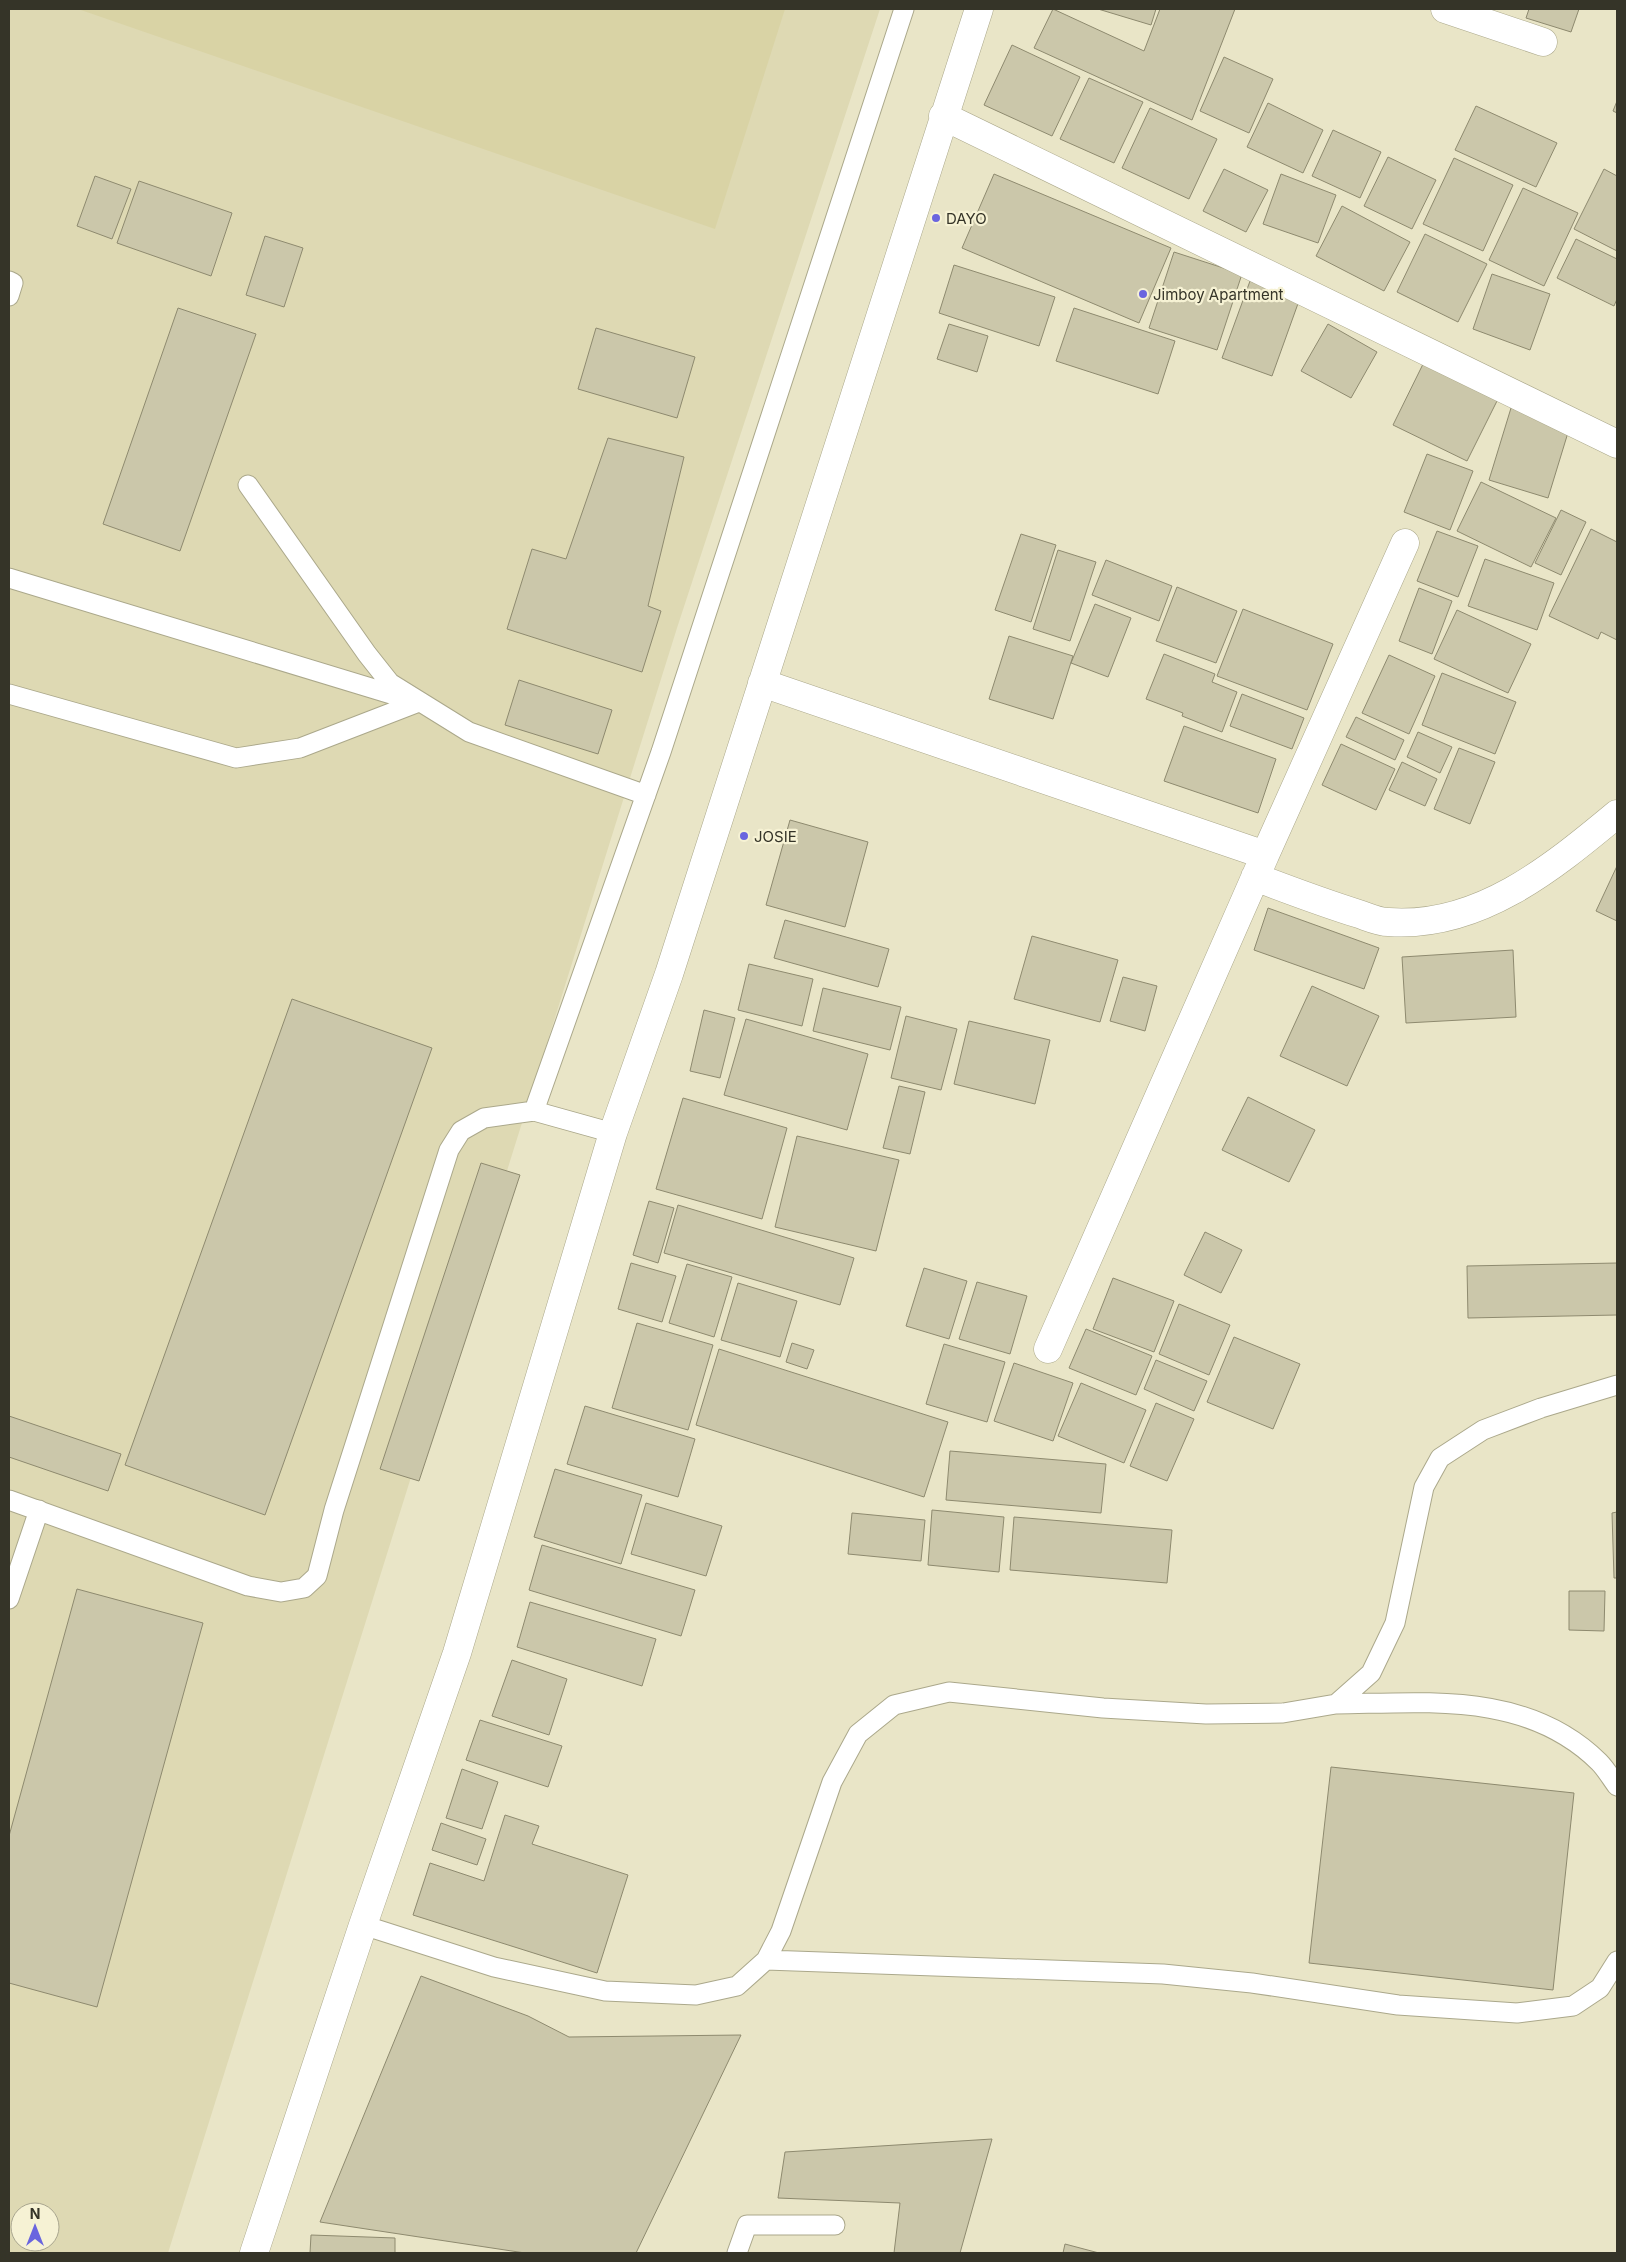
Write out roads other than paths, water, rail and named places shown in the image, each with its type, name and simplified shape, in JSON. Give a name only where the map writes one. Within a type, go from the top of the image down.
[{"type":"street","points":[[254,2253],[363,1925],[457,1653],[613,1133],[669,974],[943,116],[979,9]]},
{"type":"street","points":[[1445,9],[1543,42]]},
{"type":"street","points":[[943,116],[1617,444]]},
{"type":"street","points":[[1048,1349],[1260,866],[1405,543]]},
{"type":"street","points":[[762,683],[1260,866],[1336,907],[1387,922],[1434,920],[1482,907],[1536,878],[1617,814]]},
{"type":"lane","points":[[534,1112],[646,795],[904,9]]},
{"type":"lane","points":[[9,281],[14,283],[9,296]]},
{"type":"lane","points":[[248,485],[367,654],[390,683],[469,732],[646,795]]},
{"type":"lane","points":[[9,578],[419,702]]},
{"type":"lane","points":[[9,694],[236,758],[300,748],[419,702]]},
{"type":"lane","points":[[9,1500],[248,1586],[281,1592],[304,1588],[317,1576],[334,1510],[449,1150],[461,1130],[484,1118],[534,1112],[613,1133]]},
{"type":"lane","points":[[1336,1704],[1371,1673],[1395,1623],[1424,1487],[1440,1458],[1482,1430],[1541,1408],[1617,1385]]},
{"type":"lane","points":[[9,1599],[39,1510]]},
{"type":"lane","points":[[363,1925],[494,1967],[605,1991],[696,1995],[737,1986],[766,1960],[781,1931],[832,1782],[858,1734],[894,1705],[949,1692],[1104,1708],[1206,1714],[1283,1713],[1336,1704],[1460,1703],[1511,1711],[1558,1731],[1599,1762],[1617,1786]]},
{"type":"lane","points":[[766,1960],[1086,1969],[1163,1974],[1252,1983],[1398,2005],[1517,2013],[1573,2006],[1600,1988],[1617,1961]]},
{"type":"lane","points":[[737,2253],[747,2225],[835,2225]]},
{"type":"place","name":"DAYO","points":[[936,218]]},
{"type":"place","name":"Jimboy Apartment","points":[[1143,294]]},
{"type":"place","name":"JOSIE","points":[[744,836]]}]
